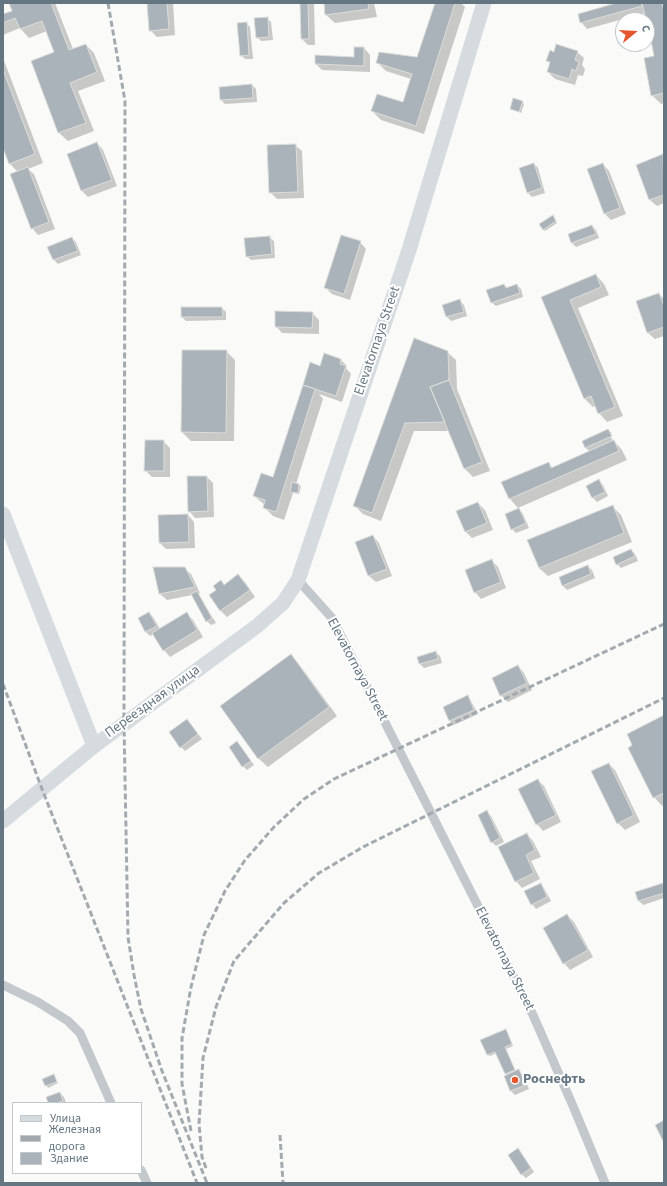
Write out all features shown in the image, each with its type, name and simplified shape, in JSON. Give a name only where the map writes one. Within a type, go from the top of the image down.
[{"type":"main road","name":"Elevatornaya Street","points":[[298,580],[409,250],[484,3]]},
{"type":"main road","points":[[3,514],[94,746]]},
{"type":"main road","name":"Переездная улица","points":[[3,821],[94,746],[257,626],[283,603],[298,580]]},
{"type":"street","name":"Elevatornaya Street","points":[[298,580],[332,618],[428,806],[532,1015],[573,1106],[605,1183]]},
{"type":"street","points":[[3,985],[38,1002],[68,1021],[80,1033],[111,1102]]},
{"type":"street","points":[[142,1172],[147,1183]]},
{"type":"building","points":[[9,3],[51,3],[69,50],[86,44],[97,72],[70,83],[86,123],[58,133],[31,61],[54,52],[42,21],[20,29],[15,18],[3,23],[3,14],[12,11]]},
{"type":"building","points":[[147,3],[167,3],[169,29],[149,31]]},
{"type":"building","points":[[300,3],[308,3],[309,39],[301,39]]},
{"type":"building","points":[[324,3],[368,3],[369,9],[325,15]]},
{"type":"building","points":[[435,3],[455,3],[416,126],[371,111],[377,94],[403,102],[412,74],[376,63],[379,52],[417,57]]},
{"type":"building","points":[[616,3],[641,3],[642,6],[615,12],[615,13],[580,23],[578,14]]},
{"type":"building","points":[[642,3],[662,3],[664,11],[664,93],[651,96],[644,58],[654,56],[653,52],[655,52],[655,12],[644,12]]},
{"type":"building","points":[[268,17],[269,37],[256,38],[254,18]]},
{"type":"building","points":[[247,22],[249,55],[240,56],[237,23]]},
{"type":"building","points":[[556,44],[578,51],[575,60],[579,62],[576,71],[572,69],[569,79],[547,72],[550,62],[546,61],[550,50],[554,52]]},
{"type":"building","points":[[354,47],[364,47],[364,66],[315,64],[315,55],[354,57]]},
{"type":"building","points":[[3,70],[35,154],[9,164],[3,148]]},
{"type":"building","points":[[252,84],[253,98],[220,100],[219,87]]},
{"type":"building","points":[[513,98],[523,101],[519,112],[510,109]]},
{"type":"building","points":[[97,142],[112,180],[81,191],[67,154]]},
{"type":"building","points":[[296,144],[298,192],[269,193],[267,145]]},
{"type":"building","points":[[663,154],[664,195],[649,200],[636,165]]},
{"type":"building","points":[[534,163],[542,188],[527,193],[519,168]]},
{"type":"building","points":[[603,163],[620,208],[604,214],[587,169]]},
{"type":"building","points":[[28,167],[49,222],[31,229],[10,174]]},
{"type":"building","points":[[553,215],[556,221],[543,230],[539,224]]},
{"type":"building","points":[[592,225],[596,234],[571,243],[568,234]]},
{"type":"building","points":[[341,235],[361,241],[344,294],[324,288]]},
{"type":"building","points":[[270,236],[272,254],[246,257],[244,238]]},
{"type":"building","points":[[72,237],[78,251],[53,260],[47,247]]},
{"type":"building","points":[[596,274],[601,287],[570,300],[615,407],[598,414],[591,396],[584,399],[541,297]]},
{"type":"building","points":[[504,284],[506,288],[517,284],[520,293],[491,303],[486,290]]},
{"type":"building","points":[[659,293],[664,306],[664,327],[647,333],[636,301]]},
{"type":"building","points":[[460,299],[464,312],[446,317],[442,305]]},
{"type":"building","points":[[181,307],[222,307],[223,317],[181,317]]},
{"type":"building","points":[[275,311],[313,312],[312,328],[275,327]]},
{"type":"building","points":[[414,338],[448,351],[449,380],[430,387],[445,422],[405,423],[372,513],[353,506]]},
{"type":"building","points":[[182,350],[227,350],[226,433],[181,432]]},
{"type":"building","points":[[324,353],[341,359],[340,364],[346,366],[336,396],[303,385],[310,362],[320,366]]},
{"type":"building","points":[[449,380],[482,462],[464,469],[430,387]]},
{"type":"building","points":[[303,385],[315,389],[276,512],[263,508],[265,500],[253,496],[261,473],[273,477]]},
{"type":"building","points":[[608,429],[612,436],[585,448],[582,441]]},
{"type":"building","points":[[145,440],[164,440],[164,471],[144,471]]},
{"type":"building","points":[[614,440],[619,451],[509,499],[501,482],[549,462],[551,468]]},
{"type":"building","points":[[187,476],[207,476],[208,511],[188,512]]},
{"type":"building","points":[[599,479],[605,492],[592,498],[586,486]]},
{"type":"building","points":[[292,482],[299,484],[298,493],[290,492]]},
{"type":"building","points":[[478,502],[487,523],[465,532],[456,511]]},
{"type":"building","points":[[613,505],[624,533],[539,568],[527,540]]},
{"type":"building","points":[[519,508],[526,523],[511,530],[505,514]]},
{"type":"building","points":[[188,514],[189,542],[159,543],[158,515]]},
{"type":"building","points":[[373,535],[387,569],[368,576],[355,542]]},
{"type":"building","points":[[631,549],[635,556],[616,565],[613,557]]},
{"type":"building","points":[[492,559],[501,582],[474,593],[465,570]]},
{"type":"building","points":[[588,565],[591,574],[562,586],[559,577]]},
{"type":"building","points":[[153,567],[185,567],[195,587],[159,594]]},
{"type":"building","points":[[238,574],[250,590],[220,611],[209,595],[216,590],[213,586],[221,580],[224,585]]},
{"type":"building","points":[[197,591],[212,618],[206,622],[191,594]]},
{"type":"building","points":[[149,612],[157,626],[145,632],[138,618]]},
{"type":"building","points":[[187,612],[197,630],[163,651],[152,633]]},
{"type":"building","points":[[436,651],[438,659],[419,664],[417,657]]},
{"type":"building","points":[[291,654],[329,707],[258,759],[220,706]]},
{"type":"building","points":[[518,665],[527,683],[500,696],[492,678]]},
{"type":"building","points":[[468,695],[474,710],[449,721],[443,707]]},
{"type":"building","points":[[664,715],[664,793],[653,798],[628,748],[632,745],[627,734]]},
{"type":"building","points":[[187,719],[198,734],[180,748],[169,732]]},
{"type":"building","points":[[237,741],[251,761],[242,767],[229,747]]},
{"type":"building","points":[[609,763],[634,815],[617,824],[591,771]]},
{"type":"building","points":[[538,779],[556,815],[536,825],[518,789]]},
{"type":"building","points":[[487,810],[500,838],[491,843],[478,815]]},
{"type":"building","points":[[527,833],[535,850],[526,855],[534,873],[515,882],[498,847]]},
{"type":"building","points":[[541,883],[547,897],[531,905],[524,891]]},
{"type":"building","points":[[663,883],[664,893],[638,901],[635,892]]},
{"type":"building","points":[[567,914],[588,950],[563,964],[543,928]]},
{"type":"building","points":[[506,1029],[512,1044],[505,1047],[515,1070],[505,1074],[495,1052],[487,1055],[480,1040]]},
{"type":"building","name":"Роснефть","points":[[519,1069],[526,1085],[510,1091],[504,1076]]},
{"type":"building","points":[[54,1074],[57,1082],[45,1086],[42,1079]]},
{"type":"building","points":[[60,1092],[63,1101],[48,1102],[46,1097]]},
{"type":"building","points":[[664,1120],[664,1143],[655,1125]]},
{"type":"building","points":[[518,1148],[531,1168],[521,1175],[508,1155]]},
{"type":"railway","points":[[108,3],[125,101],[124,724],[128,937],[141,1009],[162,1071],[207,1183]]},
{"type":"railway","points":[[191,1131],[182,1084],[182,1038],[191,987],[204,935],[225,891],[245,860],[274,827],[304,799],[334,779],[664,624]]},
{"type":"railway","points":[[3,684],[42,789],[197,1183]]},
{"type":"railway","points":[[206,1168],[202,1157],[199,1124],[203,1058],[216,1007],[234,961],[284,903],[319,873],[363,847],[664,698]]},
{"type":"railway","points":[[280,1135],[283,1183]]},
{"type":"place","name":"Роснефть","points":[[515,1080]]}]
